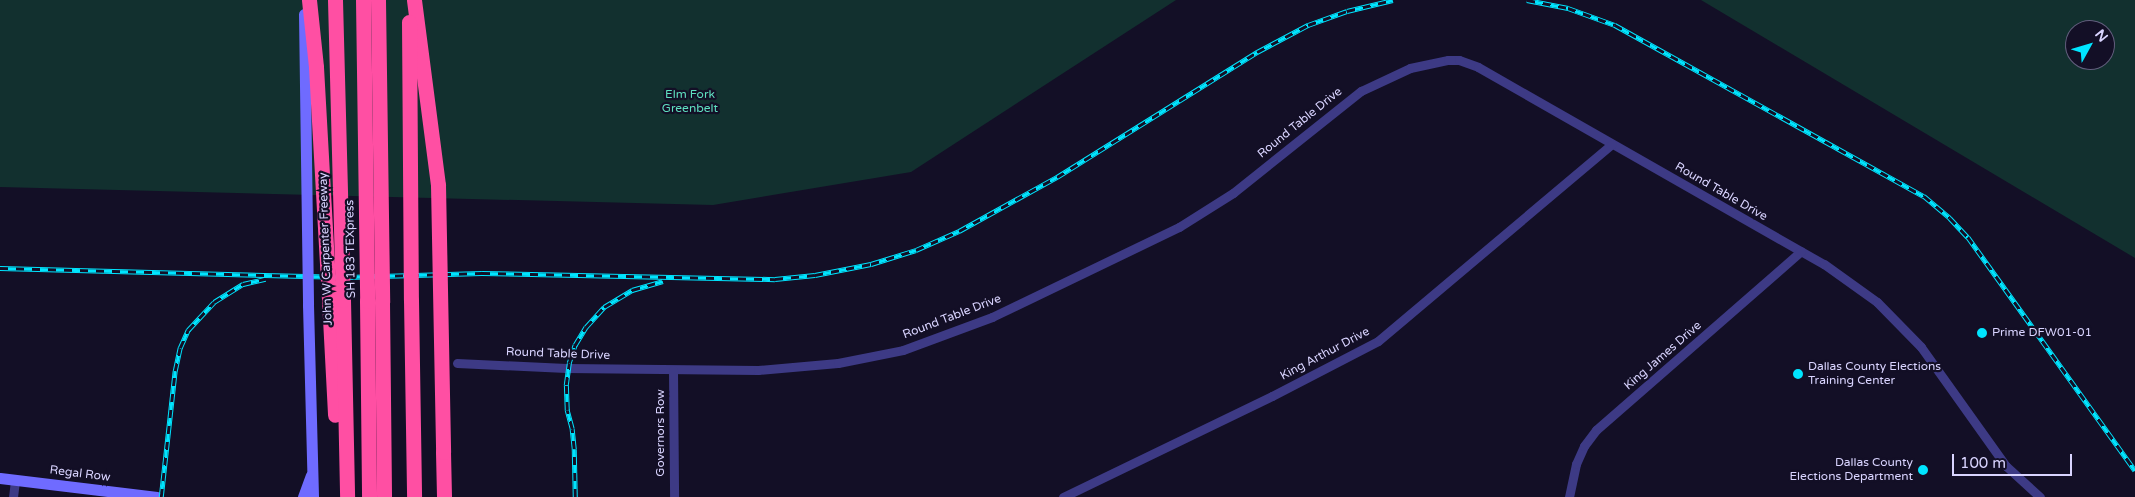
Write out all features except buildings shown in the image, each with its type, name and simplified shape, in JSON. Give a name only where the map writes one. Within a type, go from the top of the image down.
[{"type":"highway","points":[[309,0],[336,300]]},
{"type":"highway","name":"John W Carpenter Freeway","points":[[335,0],[336,300],[347,497]]},
{"type":"highway","name":"SH 183 TEXpress","points":[[363,0],[374,302],[384,495]]},
{"type":"highway","name":"SH 183 TEXpress","points":[[369,494],[374,302],[378,0]]},
{"type":"highway","points":[[409,0],[414,495]]},
{"type":"highway","points":[[414,0],[438,185],[444,497]]},
{"type":"main road","name":"John W Carpenter Freeway","points":[[304,0],[308,305],[313,497]]},
{"type":"main road","points":[[303,497],[312,474]]},
{"type":"main road","name":"Regal Row","points":[[0,478],[157,497]]},
{"type":"street","name":"Round Table Drive","points":[[457,363],[673,370],[778,369],[862,360],[907,349],[967,328],[1189,222],[1233,193],[1352,97],[1391,76],[1423,65],[1448,60],[1470,64],[1612,144],[1834,271],[1877,302],[1908,332],[2005,464],[2040,497]]},
{"type":"street","name":"King Arthur Drive","points":[[1063,497],[1272,396],[1378,341],[1612,144]]},
{"type":"street","name":"King James Drive","points":[[1569,497],[1576,464],[1584,446],[1596,430],[1801,252]]},
{"type":"street","name":"Governors Row","points":[[673,370],[674,497]]},
{"type":"street","points":[[13,497],[15,480]]},
{"type":"green space","name":"Elm Fork Greenbelt","points":[[0,0],[1176,0],[911,172],[713,205],[0,187]]},
{"type":"green space","points":[[1701,0],[2135,0],[2135,258]]},
{"type":"railway","points":[[0,268],[347,277],[482,273],[775,279],[815,275],[871,264],[916,250],[959,231],[1057,177],[1257,52],[1308,25],[1347,11],[1393,0]]},
{"type":"railway","points":[[1527,0],[1568,8],[1615,25],[1924,196],[1950,218],[1968,237],[2135,470]]},
{"type":"railway","points":[[161,497],[175,371],[180,348],[188,330],[214,302],[243,284],[265,279]]},
{"type":"railway","points":[[575,497],[574,449],[572,429],[567,410],[566,385],[569,363],[575,345],[586,327],[604,307],[632,290],[663,281]]},
{"type":"place","name":"Prime DFW01-01","points":[[1982,333]]},
{"type":"place","name":"Dallas County Elections Training Center","points":[[1798,374]]},
{"type":"place","name":"Dallas County Elections Department","points":[[1923,470]]}]
